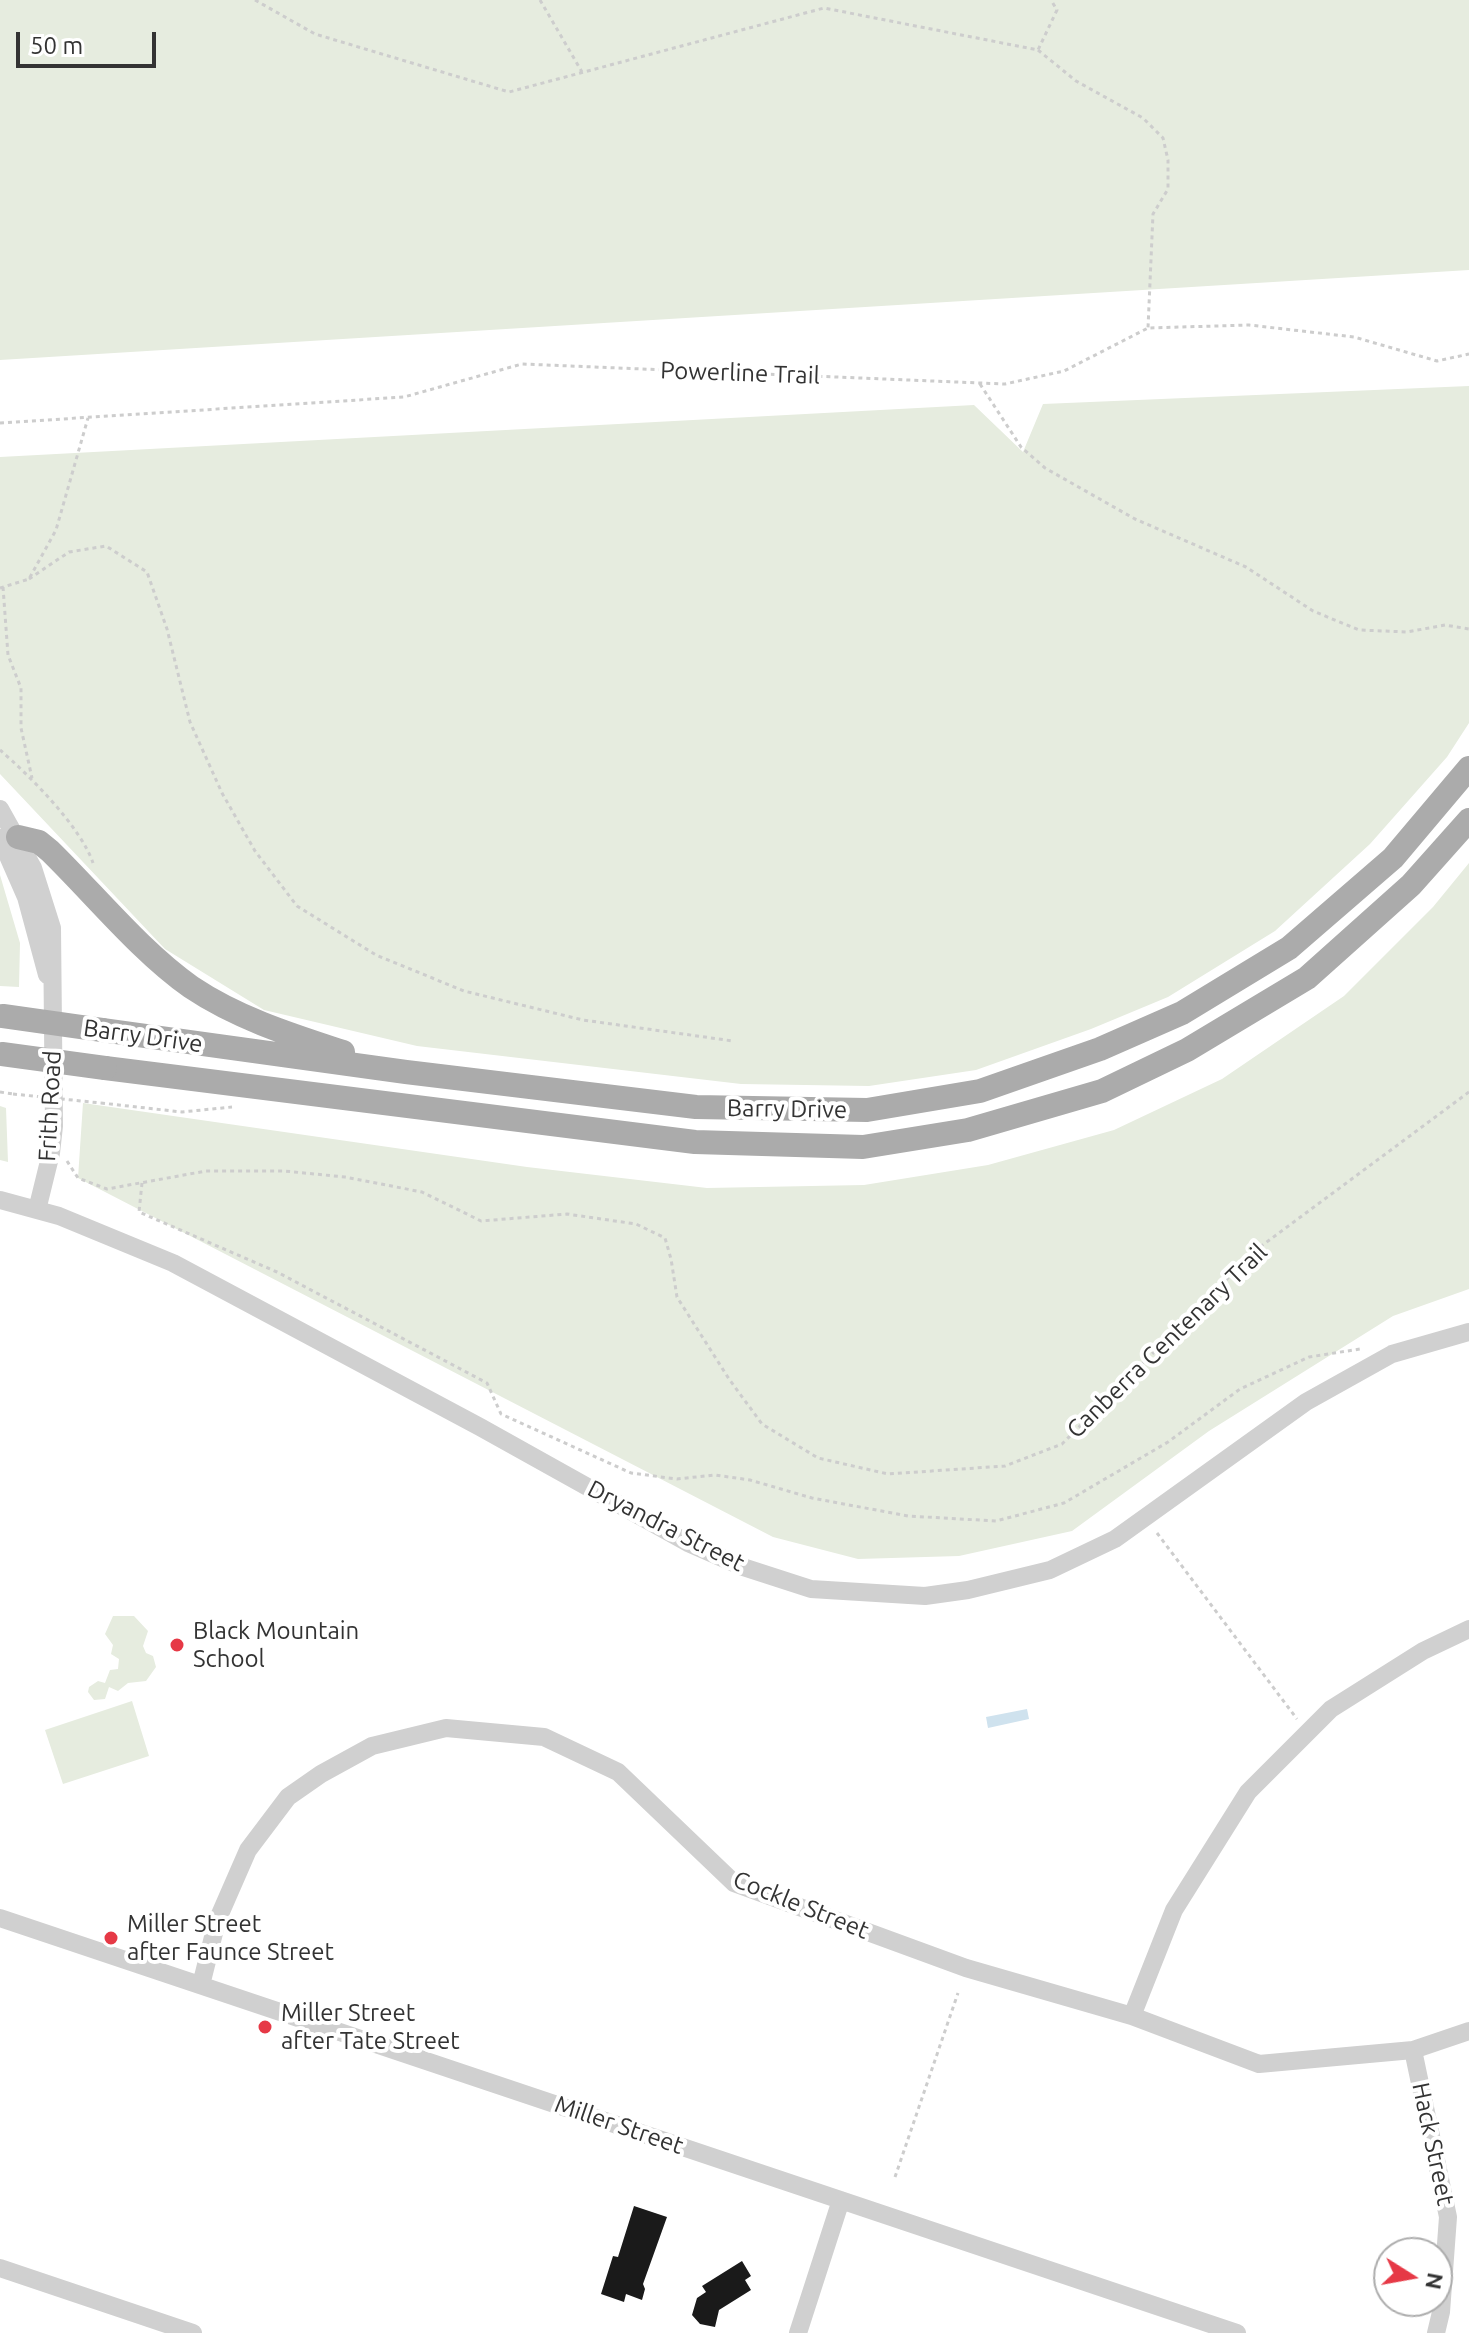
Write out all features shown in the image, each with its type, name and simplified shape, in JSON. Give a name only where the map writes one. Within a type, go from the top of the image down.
[{"type":"main road","name":"Barry Drive","points":[[2,1016],[406,1072],[696,1107],[867,1110],[980,1091],[1100,1049],[1182,1013],[1289,948],[1393,858],[1469,768]]},
{"type":"main road","name":"Barry Drive","points":[[1,1054],[695,1142],[863,1147],[968,1130],[1102,1091],[1187,1050],[1307,978],[1411,885],[1469,820]]},
{"type":"main road","points":[[6,837],[39,842],[174,973],[219,1004],[297,1037],[406,1072]]},
{"type":"street","name":"Frith Road","points":[[0,809],[6,837],[38,881],[52,928],[54,1126],[51,1153],[37,1210]]},
{"type":"street","name":"Dryandra Street","points":[[0,1200],[81,1224],[173,1263],[466,1419],[688,1543],[743,1567],[811,1589],[925,1596],[968,1590],[1050,1570],[1115,1539],[1306,1402],[1392,1354],[1469,1332]]},
{"type":"street","points":[[1132,2016],[1174,1910],[1248,1792],[1331,1709],[1423,1651],[1469,1629]]},
{"type":"street","name":"Cockle Street","points":[[201,1985],[217,1921],[248,1850],[288,1797],[321,1774],[372,1746],[446,1728],[544,1737],[618,1772],[734,1883],[966,1968],[1132,2016],[1259,2064],[1413,2050],[1469,2031]]},
{"type":"street","name":"Miller Street","points":[[0,1918],[1237,2333]]},
{"type":"street","name":"Hack Street","points":[[1413,2050],[1448,2217],[1441,2312],[1436,2333]]},
{"type":"street","points":[[798,2333],[841,2200]]},
{"type":"street","points":[[0,2268],[193,2333]]},
{"type":"path","points":[[255,0],[315,34],[509,92],[824,8],[1038,50],[1076,81],[1143,118],[1163,138],[1168,160],[1168,189],[1153,214],[1148,328]]},
{"type":"path","points":[[540,0],[582,72]]},
{"type":"path","points":[[1038,50],[1057,10],[1051,0]]},
{"type":"path","name":"Powerline Trail","points":[[0,423],[404,397],[522,364],[1005,384],[1064,371],[1148,328],[1249,325],[1354,337],[1437,361],[1469,354]]},
{"type":"path","points":[[979,383],[1021,447],[1045,468],[1135,519],[1246,567],[1313,611],[1359,630],[1407,632],[1445,625],[1469,629]]},
{"type":"path","points":[[29,579],[56,530],[88,418]]},
{"type":"path","points":[[32,778],[21,728],[21,688],[8,655],[2,588],[29,579],[69,552],[106,546],[147,572],[167,629],[190,722],[215,779],[255,851],[297,906],[376,955],[464,991],[583,1020],[733,1041]]},
{"type":"path","points":[[0,750],[32,778],[92,859],[93,877],[88,888]]},
{"type":"path","points":[[69,1091],[69,1106]]},
{"type":"path","points":[[0,1092],[182,1112],[240,1106]]},
{"type":"path","name":"Canberra Centenary Trail","points":[[67,1153],[66,1158],[78,1178],[107,1189],[206,1171],[284,1171],[345,1177],[422,1192],[481,1221],[567,1214],[636,1224],[665,1238],[677,1297],[762,1424],[818,1458],[888,1474],[1005,1466],[1062,1444],[1256,1250],[1469,1092]]},
{"type":"path","points":[[142,1182],[139,1212],[277,1272],[487,1383],[501,1414],[631,1473],[677,1479],[715,1475],[750,1480],[812,1498],[908,1516],[996,1521],[1064,1503],[1168,1442],[1240,1389],[1309,1357],[1359,1349],[1392,1354]]},
{"type":"path","points":[[1154,1530],[1307,1733]]},
{"type":"path","points":[[895,2177],[958,1993]]},
{"type":"shaded area","points":[[0,0],[1469,0],[1469,270],[0,360]]},
{"type":"shaded area","points":[[1469,386],[1469,723],[1447,757],[1370,844],[1275,931],[1168,997],[1091,1029],[976,1070],[869,1086],[741,1084],[417,1046],[264,1010],[165,949],[0,774],[0,457],[974,405],[1023,452],[1043,404]]},
{"type":"shaded area","points":[[1469,863],[1469,1289],[1393,1316],[1209,1431],[1072,1531],[959,1556],[858,1559],[773,1537],[78,1178],[83,1103],[527,1167],[707,1188],[864,1185],[988,1165],[1114,1130],[1222,1079],[1344,996],[1433,907]]},
{"type":"shaded area","points":[[0,875],[20,943],[19,987],[0,986]]},
{"type":"shaded area","points":[[0,1106],[6,1108],[8,1162],[0,1160]]},
{"type":"shaded area","points":[[113,1616],[134,1616],[148,1631],[143,1646],[146,1653],[153,1656],[156,1667],[146,1681],[128,1683],[118,1691],[109,1687],[105,1699],[94,1700],[88,1692],[89,1687],[98,1681],[105,1683],[110,1670],[118,1669],[119,1659],[111,1654],[113,1645],[105,1634]]},
{"type":"shaded area","points":[[132,1701],[149,1756],[63,1784],[45,1730]]},
{"type":"water","points":[[1027,1709],[1029,1719],[988,1728],[986,1717]]},
{"type":"building","points":[[634,2206],[667,2217],[643,2284],[642,2300],[626,2294],[624,2302],[601,2294],[613,2256],[618,2257]]},
{"type":"building","points":[[742,2261],[751,2276],[745,2280],[751,2290],[719,2310],[715,2327],[700,2324],[692,2315],[697,2298],[706,2292],[702,2286]]},
{"type":"place","name":"Black Mountain School","points":[[177,1645]]},
{"type":"place","name":"Miller Street after Faunce Street","points":[[111,1938]]},
{"type":"place","name":"Miller Street after Tate Street","points":[[265,2027]]}]
